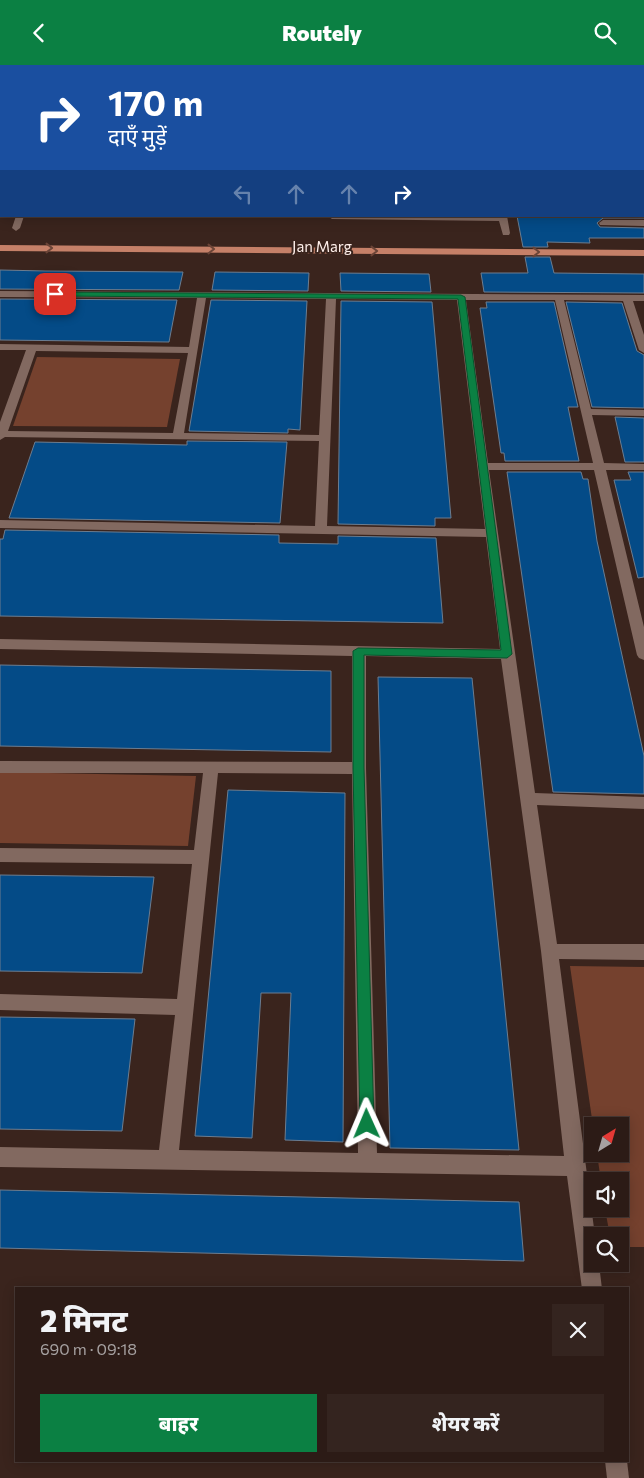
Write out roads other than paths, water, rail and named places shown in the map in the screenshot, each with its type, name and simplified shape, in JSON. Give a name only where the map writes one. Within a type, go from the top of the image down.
[{"type":"main road","points":[[0,248],[644,253]]},
{"type":"main road","name":"Jan Marg","points":[[0,258],[644,262]]},
{"type":"street","points":[[16,227],[20,217]]},
{"type":"street","points":[[503,217],[506,233]]},
{"type":"street","points":[[606,232],[602,219],[644,223]]},
{"type":"street","points":[[0,294],[644,298]]},
{"type":"street","points":[[178,436],[202,295]]},
{"type":"street","points":[[321,530],[331,296]]},
{"type":"street","points":[[461,297],[507,654],[550,951],[575,1166],[592,1287]]},
{"type":"street","points":[[559,297],[644,652]]},
{"type":"street","points":[[627,298],[644,350]]},
{"type":"street","points":[[0,347],[194,350]]},
{"type":"street","points":[[32,348],[1,435],[325,438]]},
{"type":"street","points":[[586,412],[644,413]]},
{"type":"street","points":[[483,466],[644,467]]},
{"type":"street","points":[[0,524],[492,533]]},
{"type":"street","points":[[0,644],[507,654]]},
{"type":"street","points":[[358,651],[368,1163]]},
{"type":"street","points":[[0,767],[359,768]]},
{"type":"street","points":[[168,1160],[211,767]]},
{"type":"street","points":[[529,799],[644,803]]},
{"type":"street","points":[[0,855],[201,857]]},
{"type":"street","points":[[550,951],[644,952]]},
{"type":"street","points":[[0,1002],[184,1007]]},
{"type":"street","points":[[0,1157],[575,1166]]},
{"type":"street","points":[[616,1462],[618,1478]]}]
